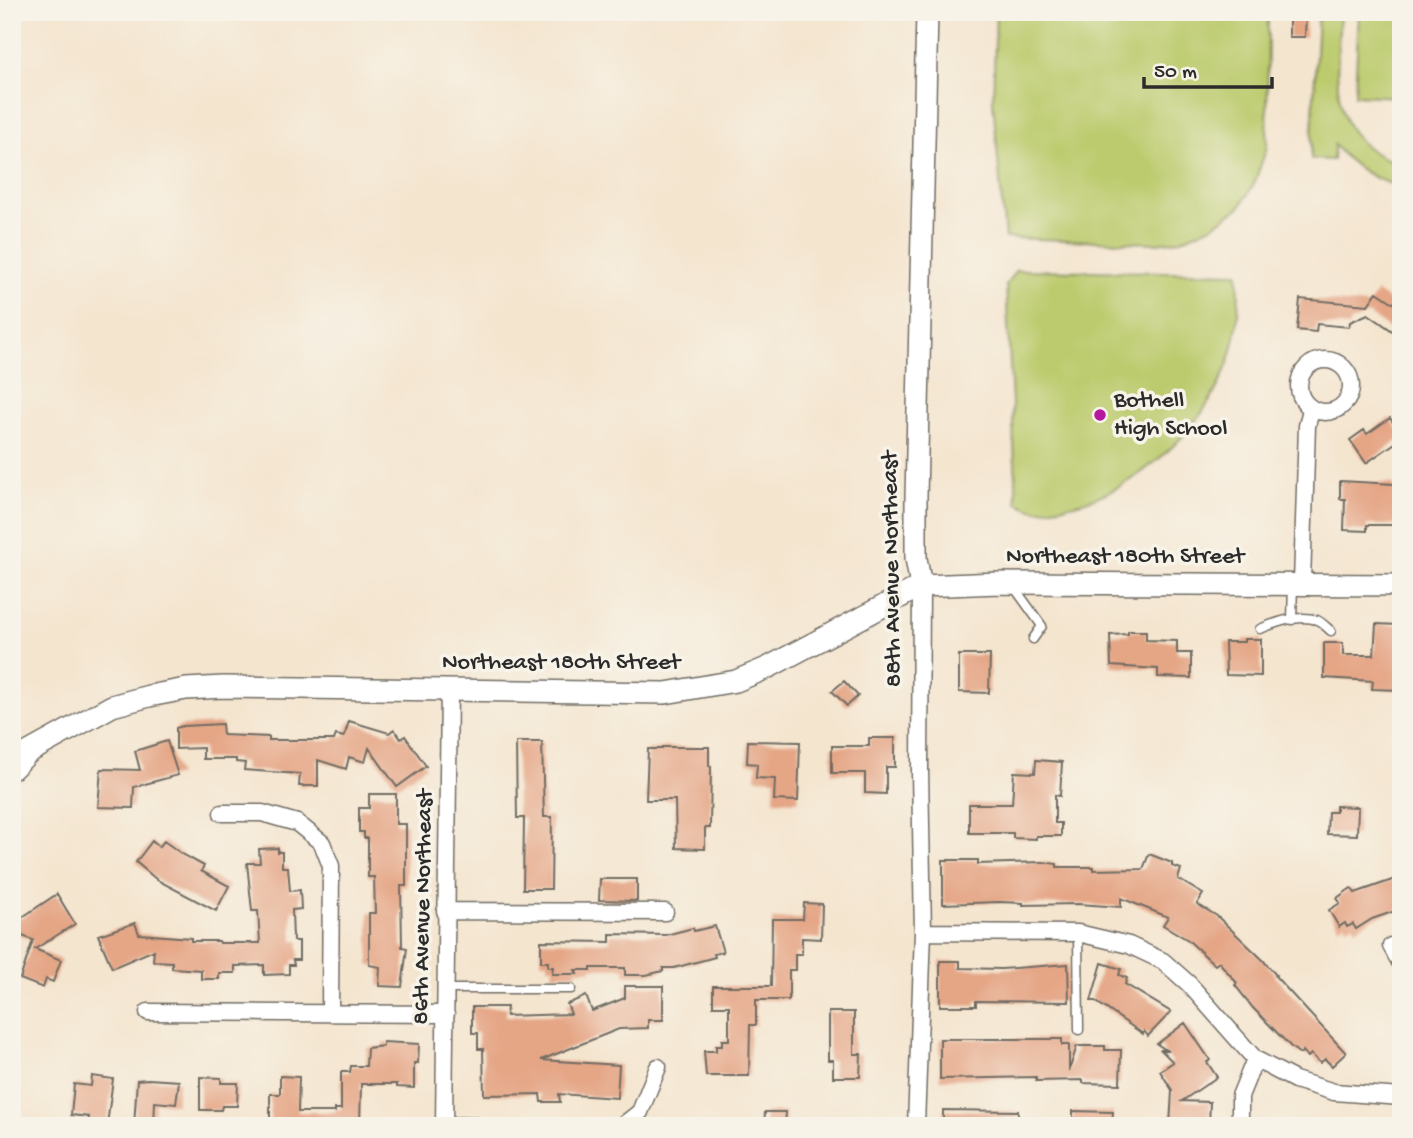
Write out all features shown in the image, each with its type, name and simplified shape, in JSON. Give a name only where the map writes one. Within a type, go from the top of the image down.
[{"type":"street","name":"88th Avenue Northeast","points":[[916,1126],[923,932],[921,586],[916,558],[916,497],[927,12]]},
{"type":"street","points":[[1298,583],[1307,426],[1311,409]]},
{"type":"street","name":"Northeast 180th Street","points":[[12,769],[29,752],[111,706],[186,689],[223,687],[664,693],[736,681],[766,668],[921,586],[1012,583],[1401,585]]},
{"type":"street","name":"86th Avenue Northeast","points":[[444,1125],[449,689]]},
{"type":"street","points":[[222,813],[262,813],[297,823],[322,843],[331,866],[330,1013]]},
{"type":"street","points":[[445,911],[665,912]]},
{"type":"street","points":[[923,932],[1078,933],[1129,945],[1163,961],[1189,984],[1255,1059],[1295,1080],[1334,1092],[1401,1097]]},
{"type":"street","points":[[1391,946],[1401,964]]},
{"type":"street","points":[[148,1012],[446,1014]]},
{"type":"street","points":[[1240,1126],[1240,1096],[1255,1059]]},
{"type":"street","points":[[622,1126],[640,1112],[658,1066]]},
{"type":"street","points":[[444,1125],[478,1126]]},
{"type":"lane","points":[[1012,583],[1042,626],[1032,639]]},
{"type":"lane","points":[[1292,620],[1298,583]]},
{"type":"lane","points":[[1260,629],[1280,620],[1319,620],[1331,631]]},
{"type":"lane","points":[[1078,933],[1079,1030]]},
{"type":"lane","points":[[446,989],[571,989]]},
{"type":"green space","points":[[996,12],[1268,12],[1267,147],[1254,184],[1240,207],[1214,225],[1181,240],[1156,243],[1005,238],[993,101]]},
{"type":"green space","points":[[1318,12],[1340,12],[1338,82],[1340,103],[1347,123],[1359,140],[1376,154],[1401,164],[1401,186],[1364,172],[1334,145],[1333,160],[1311,159]]},
{"type":"green space","points":[[1359,12],[1401,12],[1401,97],[1355,95]]},
{"type":"green space","points":[[1016,270],[1238,273],[1239,301],[1235,339],[1222,378],[1194,423],[1155,462],[1109,492],[1084,501],[1038,510],[1017,503],[1006,285]]},
{"type":"building","points":[[1289,12],[1306,12],[1305,37],[1289,37]]},
{"type":"building","points":[[1377,292],[1401,308],[1401,337],[1368,314],[1350,322],[1349,327],[1317,324],[1316,332],[1297,330],[1300,299],[1368,305]]},
{"type":"building","points":[[1390,418],[1401,434],[1401,439],[1366,463],[1350,440],[1364,430],[1367,434]]},
{"type":"building","points":[[1340,481],[1394,484],[1394,491],[1398,491],[1397,505],[1401,505],[1401,525],[1367,525],[1367,531],[1344,530],[1345,499],[1340,499]]},
{"type":"building","points":[[1376,624],[1399,625],[1401,690],[1372,689],[1373,681],[1324,678],[1324,643],[1343,643],[1343,655],[1374,655]]},
{"type":"building","points":[[1128,631],[1146,631],[1146,640],[1177,641],[1177,653],[1191,653],[1191,678],[1158,677],[1158,669],[1111,666],[1110,635],[1128,634]]},
{"type":"building","points":[[1244,639],[1261,639],[1261,676],[1226,675],[1225,642],[1244,642]]},
{"type":"building","points":[[959,655],[990,655],[989,693],[959,692]]},
{"type":"building","points":[[844,681],[858,696],[847,706],[832,691]]},
{"type":"building","points":[[349,721],[389,733],[394,729],[401,739],[405,736],[426,766],[397,787],[369,748],[365,762],[349,757],[346,769],[318,760],[318,786],[299,786],[300,774],[244,770],[245,763],[236,762],[236,759],[203,759],[203,748],[176,749],[176,728],[183,726],[222,724],[223,735],[269,737],[269,740],[334,740],[336,735],[344,737]]},
{"type":"building","points":[[869,738],[895,738],[895,767],[886,767],[886,794],[865,793],[865,773],[832,773],[832,746],[869,746]]},
{"type":"building","points":[[167,741],[178,775],[134,787],[133,808],[98,807],[101,769],[140,770],[135,751]]},
{"type":"building","points":[[748,741],[800,742],[798,801],[774,800],[775,779],[756,778],[757,764],[747,763]]},
{"type":"building","points":[[516,742],[542,742],[544,817],[552,817],[551,889],[523,889],[524,818],[517,818]]},
{"type":"building","points":[[709,747],[710,828],[705,828],[705,849],[676,848],[675,800],[646,800],[648,749]]},
{"type":"building","points":[[1036,760],[1062,762],[1060,796],[1055,795],[1055,823],[1061,823],[1061,836],[1036,836],[1036,839],[1013,838],[1013,833],[969,833],[969,804],[1012,804],[1014,772],[1035,773]]},
{"type":"building","points":[[369,794],[396,794],[396,824],[406,824],[406,886],[401,886],[402,947],[407,948],[402,987],[379,986],[380,967],[369,965],[369,913],[375,913],[374,877],[368,877],[368,838],[364,838],[364,832],[359,832],[359,808],[369,808]]},
{"type":"building","points":[[1336,806],[1358,807],[1357,835],[1327,834],[1328,812],[1336,812]]},
{"type":"building","points":[[152,841],[159,847],[164,841],[204,866],[201,871],[229,886],[216,911],[157,880],[136,862]]},
{"type":"building","points":[[278,848],[278,852],[282,852],[282,867],[288,867],[290,891],[300,890],[301,909],[292,910],[293,941],[299,941],[299,960],[293,960],[294,965],[289,965],[289,974],[264,975],[264,965],[235,966],[235,973],[219,973],[219,979],[201,979],[201,970],[172,968],[172,962],[153,961],[154,950],[112,968],[98,935],[135,923],[139,934],[191,938],[191,941],[260,943],[258,911],[252,911],[247,863],[260,863],[259,849]]},
{"type":"building","points":[[1149,854],[1181,869],[1178,879],[1203,894],[1197,904],[1217,916],[1262,959],[1346,1053],[1332,1066],[1325,1059],[1320,1063],[1311,1054],[1308,1057],[1303,1051],[1300,1054],[1291,1047],[1253,1008],[1219,962],[1215,965],[1188,940],[1163,925],[1168,917],[1121,898],[1121,907],[999,902],[943,904],[943,860],[978,860],[978,864],[1043,862],[1057,864],[1057,867],[1093,867],[1093,870],[1143,869]]},
{"type":"building","points":[[1401,877],[1401,909],[1372,919],[1356,929],[1353,924],[1347,927],[1345,923],[1339,927],[1329,910],[1340,903],[1337,898],[1351,888],[1355,893]]},
{"type":"building","points":[[600,879],[637,879],[637,901],[599,900]]},
{"type":"building","points":[[57,894],[75,924],[35,949],[61,960],[53,982],[46,979],[43,988],[20,979],[33,940],[12,932],[12,915],[21,918]]},
{"type":"building","points":[[804,903],[822,904],[821,939],[802,938],[802,954],[795,954],[795,970],[789,970],[789,1000],[756,1000],[756,1025],[750,1025],[749,1076],[706,1076],[704,1051],[716,1051],[716,1046],[722,1046],[722,1040],[729,1040],[729,1006],[713,1006],[713,986],[771,986],[772,919],[803,919]]},
{"type":"building","points":[[715,926],[723,952],[714,954],[715,957],[674,968],[663,968],[663,971],[646,975],[625,975],[625,968],[591,968],[575,970],[577,974],[552,974],[553,967],[548,967],[548,962],[541,962],[541,941],[610,942],[610,934],[666,935]]},
{"type":"building","points":[[940,961],[960,961],[960,968],[1001,969],[1068,964],[1069,1002],[976,1001],[976,1006],[940,1006]]},
{"type":"building","points":[[1102,963],[1121,969],[1119,975],[1127,978],[1125,984],[1171,1012],[1148,1036],[1144,1031],[1143,1034],[1095,1001],[1091,1001]]},
{"type":"building","points":[[625,986],[663,986],[663,1020],[648,1020],[648,1028],[619,1029],[541,1060],[619,1065],[617,1098],[559,1094],[560,1102],[541,1102],[540,1094],[484,1095],[483,1049],[478,1049],[478,1033],[472,1033],[472,1007],[507,1007],[506,1016],[571,1014],[567,1004],[586,996],[592,1011],[625,998]]},
{"type":"building","points":[[828,1012],[854,1012],[854,1054],[861,1054],[860,1077],[833,1077],[833,1060],[828,1060]]},
{"type":"building","points":[[1185,1023],[1210,1060],[1207,1062],[1217,1077],[1182,1101],[1210,1102],[1209,1126],[1170,1126],[1172,1090],[1160,1071],[1173,1062],[1161,1050],[1166,1050],[1157,1044]]},
{"type":"building","points":[[940,1039],[1062,1039],[1062,1045],[1069,1045],[1069,1071],[1077,1046],[1105,1046],[1105,1050],[1121,1050],[1120,1084],[1083,1083],[1083,1080],[1036,1081],[1036,1077],[940,1079]]},
{"type":"building","points":[[383,1042],[419,1044],[418,1063],[414,1063],[414,1088],[397,1087],[397,1084],[361,1084],[360,1126],[270,1126],[270,1094],[280,1094],[280,1076],[299,1077],[298,1112],[335,1112],[335,1109],[341,1109],[341,1072],[350,1072],[351,1066],[366,1066],[367,1048],[383,1046]]},
{"type":"building","points":[[92,1076],[113,1079],[107,1125],[88,1123],[89,1117],[71,1115],[74,1084],[91,1086]]},
{"type":"building","points":[[200,1077],[221,1078],[221,1083],[238,1083],[237,1106],[222,1106],[221,1110],[200,1110]]},
{"type":"building","points":[[137,1080],[179,1081],[176,1104],[155,1102],[154,1126],[134,1126]]},
{"type":"building","points":[[943,1110],[1018,1111],[1017,1126],[943,1126]]},
{"type":"building","points":[[1073,1111],[1113,1112],[1112,1126],[1073,1126]]},
{"type":"building","points":[[765,1112],[786,1112],[785,1126],[764,1126]]},
{"type":"place","name":"Bothell High School","points":[[1100,415]]}]
